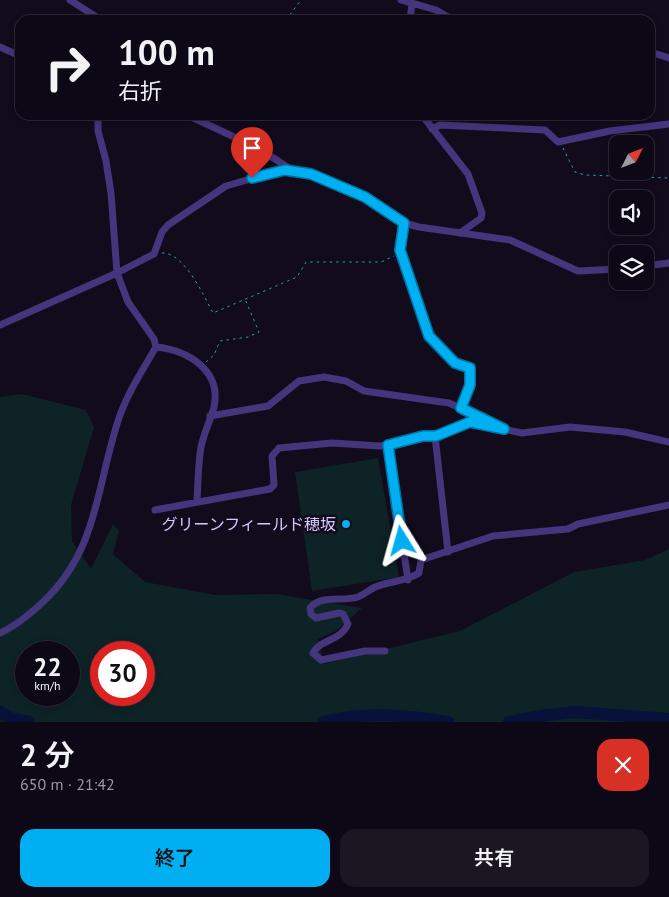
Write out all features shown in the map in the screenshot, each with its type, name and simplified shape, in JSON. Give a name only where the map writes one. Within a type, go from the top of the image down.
[{"type":"street","points":[[70,0],[93,15]]},
{"type":"street","points":[[401,0],[436,10],[444,15]]},
{"type":"street","points":[[411,15],[412,3]]},
{"type":"street","points":[[0,48],[15,54]]},
{"type":"street","points":[[655,54],[669,58]]},
{"type":"street","points":[[0,633],[30,614],[74,567],[84,544],[119,416],[130,388],[156,347],[154,339],[128,302],[117,273],[111,193],[106,161],[98,131],[98,120]]},
{"type":"street","points":[[198,120],[258,148],[292,170]]},
{"type":"street","points":[[426,120],[468,174],[482,213],[481,218],[476,223],[460,233]]},
{"type":"street","points":[[432,129],[440,125],[545,130],[558,142],[610,131],[669,124]]},
{"type":"street","points":[[0,324],[117,273],[154,254],[162,232],[168,226],[226,186],[278,171],[292,170],[311,174],[365,197],[404,223],[510,240],[578,271],[609,269]]},
{"type":"street","points":[[404,223],[400,250],[429,336],[455,363],[470,368],[470,385],[461,408]]},
{"type":"street","points":[[654,265],[669,263]]},
{"type":"street","points":[[156,347],[168,348],[203,365],[210,374],[215,399],[201,447],[197,501]]},
{"type":"street","points":[[210,416],[268,406],[292,385],[313,377],[346,381],[364,391],[449,403],[504,429]]},
{"type":"street","points":[[155,510],[197,501],[270,490],[274,485],[272,456],[279,448],[332,443],[388,445],[423,436],[436,436],[470,422],[522,433],[570,427],[625,432],[669,442]]},
{"type":"street","points":[[436,436],[448,552]]},
{"type":"street","points":[[388,445],[408,580]]},
{"type":"street","points":[[385,651],[365,651],[321,660],[313,653],[315,649],[339,636],[346,630],[348,624],[343,614],[339,613],[316,618],[311,614],[310,608],[324,600],[357,597],[375,587],[408,580],[419,573],[421,560],[493,536],[568,529],[578,524],[669,505]]},
{"type":"path","points":[[290,15],[301,0]]},
{"type":"path","points":[[558,142],[567,153],[575,172],[585,176],[669,178]]},
{"type":"path","points":[[154,254],[167,253],[182,262],[213,313],[244,298],[298,277],[306,262],[381,262],[388,261],[400,250]]},
{"type":"path","points":[[203,365],[214,355],[220,342],[248,337],[259,332],[244,298]]},
{"type":"green space","points":[[22,394],[86,410],[94,427],[71,505],[72,541],[91,569],[113,524],[119,531],[113,554],[145,582],[216,595],[276,594],[362,608],[336,631],[318,639],[324,664],[460,631],[574,572],[645,560],[669,549],[669,722],[0,722],[0,397]]},
{"type":"green space","name":"グリーンフィールド穂坂","points":[[378,458],[399,577],[312,591],[295,472]]},
{"type":"waterway","points":[[0,712],[13,719],[29,722]]},
{"type":"waterway","points":[[509,722],[575,712],[669,719]]},
{"type":"waterway","points":[[323,722],[370,715],[448,722]]},
{"type":"place","name":"グリーンフィールド穂坂","points":[[346,524]]},
{"type":"route","points":[[252,178],[285,170],[311,174],[365,197],[404,223],[400,250],[429,336],[455,363],[470,368],[470,385],[464,395],[461,408],[504,429],[470,422],[436,436],[423,436],[388,445],[402,541]]}]
